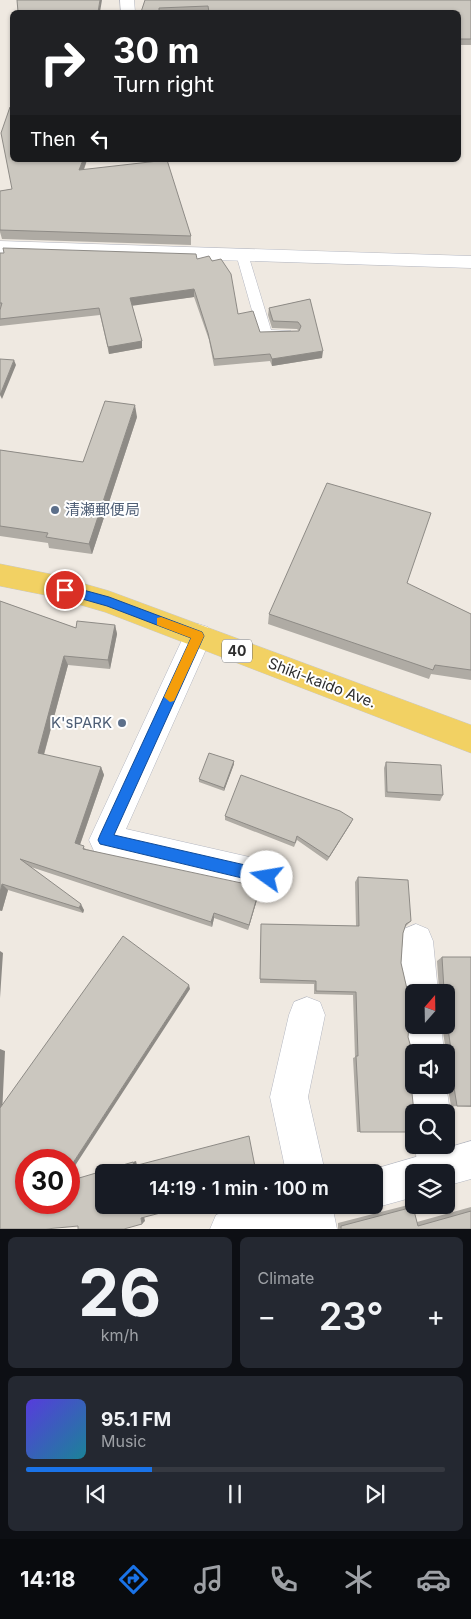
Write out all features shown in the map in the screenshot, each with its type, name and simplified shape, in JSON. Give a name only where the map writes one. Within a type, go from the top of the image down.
[{"type":"main road","name":"Shiki-kaido Ave.","points":[[0,575],[50,585],[109,602],[471,739]]},
{"type":"street","points":[[0,247],[471,262]]},
{"type":"street","points":[[198,636],[105,840],[267,877]]},
{"type":"street","points":[[416,941],[419,984]]},
{"type":"street","points":[[303,1164],[289,1097],[307,1015]]},
{"type":"street","points":[[383,1185],[405,1177]]},
{"type":"street","points":[[230,1229],[282,1214]]},
{"type":"street","points":[[314,1214],[317,1229]]},
{"type":"lane","points":[[242,254],[266,335],[292,334]]},
{"type":"building","points":[[17,0],[100,0],[98,10],[18,10]]},
{"type":"building","points":[[145,0],[471,0],[471,39],[461,39],[461,10],[209,10],[208,6],[142,10]]},
{"type":"building","points":[[10,107],[10,162],[82,162],[79,170],[149,162],[168,162],[191,236],[0,230],[0,191],[12,189],[1,133]]},
{"type":"building","points":[[3,248],[196,254],[197,259],[209,256],[212,261],[221,259],[231,274],[238,314],[253,311],[260,332],[299,331],[301,326],[298,322],[273,321],[269,308],[310,299],[323,351],[272,359],[270,354],[214,359],[194,289],[130,298],[142,341],[108,347],[99,308],[0,319],[2,303],[0,303],[0,253],[4,253]]},
{"type":"building","points":[[0,359],[14,360],[0,395]]},
{"type":"building","points":[[105,401],[135,405],[89,544],[46,537],[48,533],[0,526],[0,450],[83,462]]},
{"type":"building","points":[[327,483],[431,513],[407,583],[471,614],[471,670],[435,665],[433,670],[269,614]]},
{"type":"building","points":[[0,601],[76,628],[77,621],[115,625],[108,660],[64,656],[38,753],[101,767],[75,843],[84,846],[83,849],[260,887],[249,925],[214,913],[211,922],[20,859],[81,904],[79,908],[2,884],[0,893]]},
{"type":"building","points":[[209,753],[234,761],[224,788],[199,779]]},
{"type":"building","points":[[386,762],[441,765],[443,795],[387,792]]},
{"type":"building","points":[[241,775],[340,811],[353,819],[329,857],[297,836],[295,843],[225,816]]},
{"type":"building","points":[[358,877],[408,880],[411,921],[406,924],[403,933],[401,963],[406,984],[405,1034],[408,1034],[410,1044],[405,1044],[405,1094],[412,1094],[413,1104],[405,1104],[405,1132],[360,1132],[356,1056],[358,1056],[356,992],[316,991],[316,981],[260,979],[261,924],[359,926]]},
{"type":"building","points":[[123,936],[189,985],[80,1152],[80,1149],[15,1149],[15,1214],[80,1214],[80,1178],[95,1173],[95,1214],[156,1214],[141,1218],[142,1224],[124,1229],[78,1229],[78,1226],[46,1229],[0,1229],[0,1108]]},
{"type":"building","points":[[442,957],[471,957],[471,1106],[457,1106],[455,1094],[455,1044],[450,1044],[449,1034],[455,1034],[455,984],[444,984]]},
{"type":"building","points":[[249,1136],[254,1164],[142,1164]]},
{"type":"building","points":[[405,1209],[405,1214],[415,1214],[418,1226],[471,1211],[471,1229],[341,1229],[341,1226]]},
{"type":"slow traffic","points":[[161,622],[198,636],[170,697]]},
{"type":"place","name":"清瀬郵便局","points":[[55,510]]},
{"type":"place","name":"K'sPARK","points":[[122,723]]},
{"type":"route","points":[[65,590],[109,602],[198,636],[105,840],[267,877]]}]
